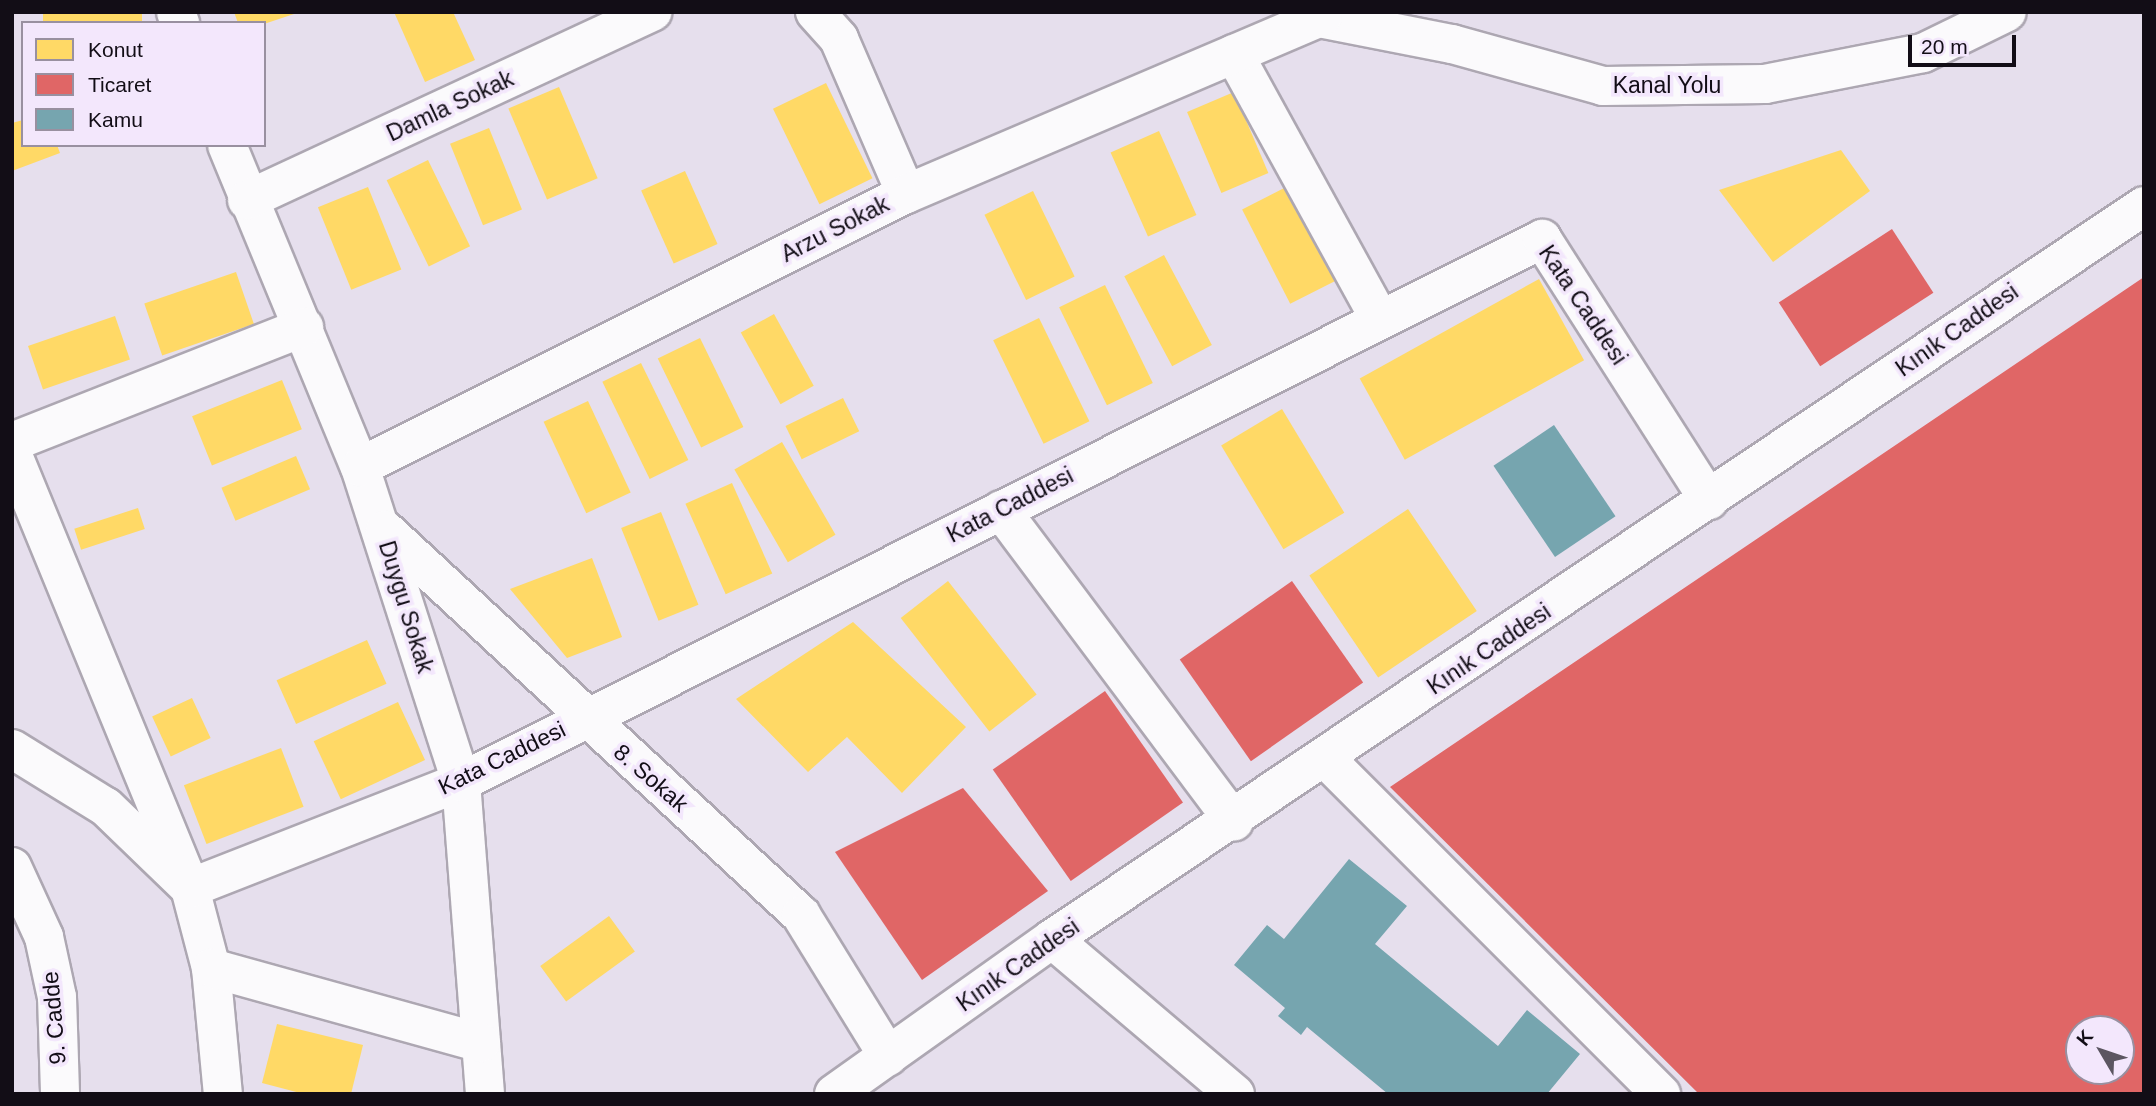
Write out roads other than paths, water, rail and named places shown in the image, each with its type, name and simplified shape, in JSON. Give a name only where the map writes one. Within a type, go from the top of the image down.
[{"type":"street","name":"Damla Sokak","points":[[247,200],[652,12]]},
{"type":"street","points":[[815,12],[839,39],[906,194]]},
{"type":"street","name":"Kanal Yolu","points":[[1280,12],[1323,16],[1603,86],[1765,84],[1923,53],[2007,12]]},
{"type":"street","name":"Arzu Sokak","points":[[360,467],[906,194],[1323,16]]},
{"type":"street","points":[[1234,54],[1380,320]]},
{"type":"street","name":"Duygu Sokak","points":[[227,147],[247,200],[304,327],[360,467],[382,527],[461,782],[485,1094]]},
{"type":"street","name":"Kınık Caddesi","points":[[834,1094],[1052,939],[1234,821],[2144,206]]},
{"type":"street","name":"Kata Caddesi","points":[[190,888],[461,782],[1542,239],[1709,500]]},
{"type":"street","points":[[12,442],[304,327]]},
{"type":"street","points":[[12,453],[190,888],[211,968],[223,1094]]},
{"type":"street","points":[[1001,510],[1234,821]]},
{"type":"street","name":"8. Sokak","points":[[382,527],[583,719],[801,915],[888,1056]]},
{"type":"street","points":[[12,749],[106,807],[190,888]]},
{"type":"street","points":[[1326,759],[1661,1094]]},
{"type":"street","name":"9. Cadde","points":[[12,867],[44,937],[57,997],[60,1094]]},
{"type":"street","points":[[1052,939],[1235,1094]]},
{"type":"street","points":[[211,968],[481,1043]]}]
